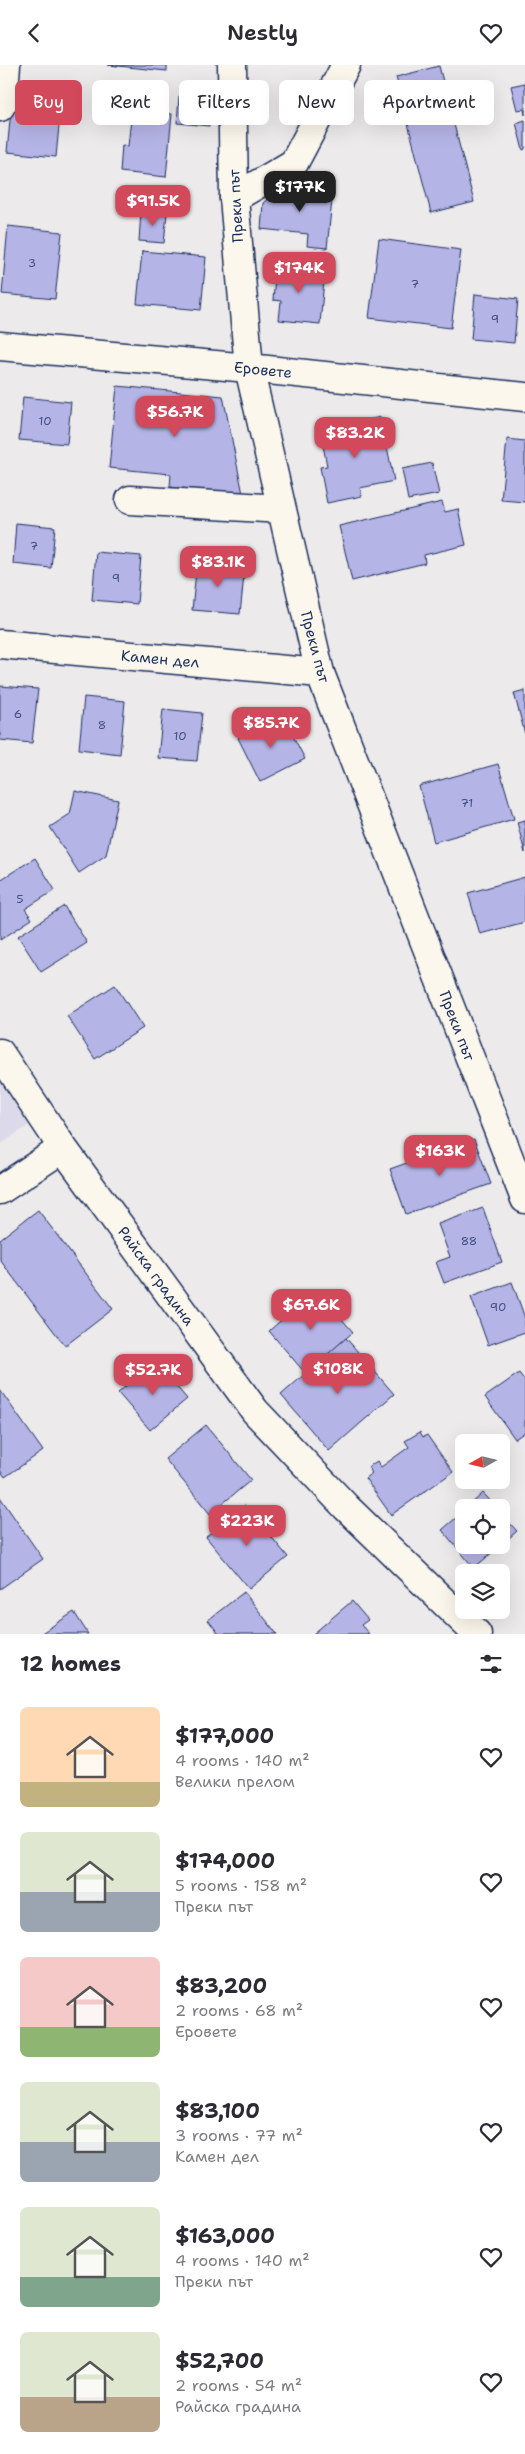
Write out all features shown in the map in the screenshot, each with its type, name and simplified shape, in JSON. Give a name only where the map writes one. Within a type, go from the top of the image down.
[{"type":"street","points":[[0,107],[3,102],[6,65]]},
{"type":"street","name":"Преки път","points":[[232,65],[234,198],[249,368],[320,673],[525,1199]]},
{"type":"street","points":[[234,198],[294,163],[346,65]]},
{"type":"street","name":"Еровете","points":[[0,346],[249,368],[525,397]]},
{"type":"street","points":[[130,500],[282,509]]},
{"type":"street","name":"Камен дел","points":[[0,644],[320,673]]},
{"type":"street","name":"Райска градина","points":[[0,1053],[63,1148],[255,1411],[346,1507],[477,1634]]},
{"type":"street","points":[[0,1190],[63,1148]]},
{"type":"shaded area","points":[[0,1082],[29,1125],[0,1145]]},
{"type":"building","points":[[108,65],[167,65],[167,71]]},
{"type":"building","points":[[439,66],[443,80],[397,80],[396,77]]},
{"type":"building","points":[[525,83],[525,115],[524,109],[517,110],[511,86]]},
{"type":"building","points":[[13,89],[15,89],[15,125],[59,125],[56,157],[7,152]]},
{"type":"building","points":[[179,96],[179,123],[177,123]]},
{"type":"building","points":[[169,114],[172,114],[166,177],[120,172],[122,145],[128,146],[130,125],[169,125]]},
{"type":"building","points":[[525,120],[525,149],[523,150],[516,123]]},
{"type":"building","points":[[408,125],[454,125],[474,202],[431,213]]},
{"type":"building","points":[[283,186],[333,191],[327,248],[307,246],[308,234],[261,229],[263,203]]},
{"type":"building","points":[[141,211],[167,213],[164,243],[139,241]]},
{"type":"building","points":[[8,226],[62,232],[55,299],[2,294]]},
{"type":"building","points":[[379,239],[461,250],[451,328],[369,318]]},
{"type":"building","points":[[142,251],[206,257],[201,310],[137,304]]},
{"type":"building","points":[[276,265],[325,270],[320,324],[279,320],[281,301],[273,300]]},
{"type":"building","points":[[475,294],[518,299],[514,343],[471,339]]},
{"type":"building","points":[[117,386],[223,396],[243,494],[170,487],[171,474],[109,468]]},
{"type":"building","points":[[23,397],[71,402],[67,444],[19,440]]},
{"type":"building","points":[[381,417],[394,481],[360,488],[362,496],[327,503],[320,467],[327,466],[320,430]]},
{"type":"building","points":[[507,439],[525,441],[525,502],[501,500]]},
{"type":"building","points":[[432,463],[439,494],[408,500],[402,469]]},
{"type":"building","points":[[442,502],[445,512],[458,509],[466,545],[424,555],[425,563],[352,581],[339,526]]},
{"type":"building","points":[[16,523],[55,527],[51,568],[13,564]]},
{"type":"building","points":[[96,552],[141,556],[137,604],[92,600]]},
{"type":"building","points":[[197,562],[245,566],[240,614],[192,610]]},
{"type":"building","points":[[0,686],[38,689],[32,743],[0,740]]},
{"type":"building","points":[[525,690],[525,734],[514,693]]},
{"type":"building","points":[[84,697],[125,701],[120,754],[79,749]]},
{"type":"building","points":[[163,709],[202,713],[197,761],[158,758]]},
{"type":"building","points":[[282,715],[305,759],[260,782],[238,738]]},
{"type":"building","points":[[498,764],[514,819],[434,842],[419,786]]},
{"type":"building","points":[[75,791],[118,800],[106,855],[79,873],[50,827],[70,814]]},
{"type":"building","points":[[525,820],[525,853],[517,822]]},
{"type":"building","points":[[35,858],[55,890],[25,909],[32,919],[0,940],[0,880]]},
{"type":"building","points":[[525,877],[525,922],[480,934],[468,893]]},
{"type":"building","points":[[64,906],[87,943],[41,972],[18,936]]},
{"type":"building","points":[[115,985],[143,1028],[95,1059],[67,1016]]},
{"type":"building","points":[[474,1139],[491,1184],[406,1214],[390,1169]]},
{"type":"building","points":[[483,1208],[502,1262],[444,1283],[436,1262],[450,1257],[438,1224]]},
{"type":"building","points":[[38,1210],[113,1309],[65,1346],[0,1260],[0,1239]]},
{"type":"building","points":[[512,1282],[525,1318],[525,1332],[488,1345],[471,1297]]},
{"type":"building","points":[[316,1289],[353,1332],[306,1374],[269,1331]]},
{"type":"building","points":[[346,1338],[394,1394],[329,1451],[281,1395]]},
{"type":"building","points":[[155,1361],[187,1399],[150,1430],[118,1393]]},
{"type":"building","points":[[519,1373],[525,1381],[525,1432],[515,1439],[485,1397]]},
{"type":"building","points":[[0,1390],[43,1451],[5,1477],[0,1470]]},
{"type":"building","points":[[206,1425],[251,1480],[210,1514],[165,1459]]},
{"type":"building","points":[[420,1432],[423,1437],[427,1435],[453,1472],[391,1515],[365,1478],[372,1473],[368,1467],[377,1461],[381,1467],[409,1447],[405,1441]]},
{"type":"building","points":[[483,1493],[489,1499],[477,1499]]},
{"type":"building","points":[[0,1497],[43,1559],[0,1589]]},
{"type":"building","points":[[245,1505],[288,1557],[249,1589],[206,1537]]},
{"type":"building","points":[[455,1519],[455,1545],[442,1530]]},
{"type":"building","points":[[510,1524],[517,1531],[510,1537]]},
{"type":"building","points":[[462,1554],[490,1554],[479,1564],[471,1564]]},
{"type":"building","points":[[244,1592],[277,1634],[219,1634],[208,1620]]},
{"type":"building","points":[[352,1601],[368,1620],[361,1625],[369,1634],[313,1634]]},
{"type":"building","points":[[74,1612],[88,1634],[40,1634]]}]
